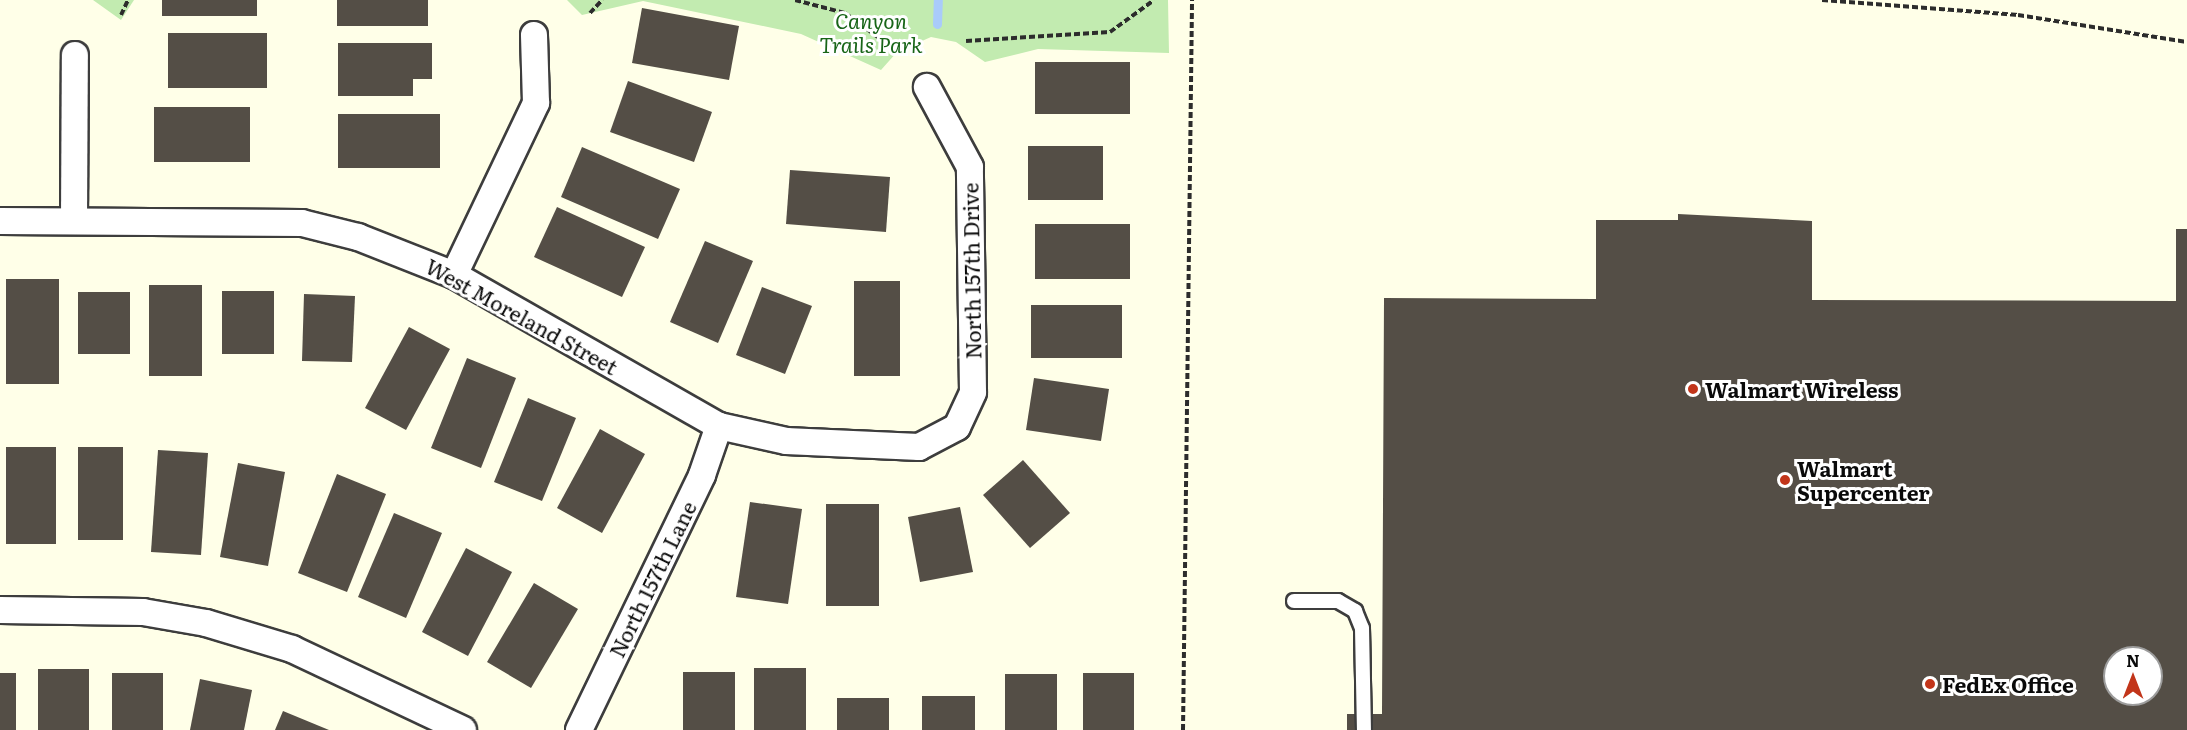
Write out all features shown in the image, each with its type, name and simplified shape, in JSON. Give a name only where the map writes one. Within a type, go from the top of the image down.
[{"type":"street","points":[[454,275],[536,103],[534,35]]},
{"type":"street","points":[[74,221],[75,55]]},
{"type":"street","name":"North 157th Drive","points":[[927,87],[970,167],[973,392],[957,427]]},
{"type":"street","name":"West Moreland Street","points":[[0,220],[302,223],[358,237],[454,275],[719,426],[786,441],[919,447],[957,427]]},
{"type":"street","name":"North 157th Lane","points":[[579,730],[702,475],[719,426]]},
{"type":"street","points":[[0,610],[143,612],[206,622],[291,649],[463,730]]},
{"type":"lane","points":[[1294,601],[1338,601],[1355,611],[1362,628],[1365,730]]},
{"type":"path","points":[[121,15],[128,0]]},
{"type":"path","points":[[590,13],[602,0]]},
{"type":"path","points":[[795,0],[845,13],[892,48]]},
{"type":"path","points":[[966,41],[1110,32],[1154,0]]},
{"type":"path","points":[[1183,730],[1192,0]]},
{"type":"path","points":[[1822,0],[2018,15],[2187,42]]},
{"type":"green space","points":[[93,0],[134,0],[121,20]]},
{"type":"green space","name":"Canyon Trails Park","points":[[567,0],[1168,0],[1169,53],[1038,49],[985,62],[956,42],[931,37],[897,52],[881,70],[801,34],[643,1],[582,15]]},
{"type":"building","points":[[162,0],[257,0],[257,16],[162,16]]},
{"type":"building","points":[[337,0],[428,0],[428,26],[337,26]]},
{"type":"building","points":[[642,8],[739,26],[729,80],[632,63]]},
{"type":"building","points":[[168,33],[267,33],[267,88],[168,88]]},
{"type":"building","points":[[338,43],[432,43],[432,79],[413,79],[413,96],[338,96]]},
{"type":"building","points":[[1035,62],[1130,62],[1130,114],[1035,114]]},
{"type":"building","points":[[628,81],[712,112],[694,162],[610,132]]},
{"type":"building","points":[[154,107],[250,107],[250,162],[154,162]]},
{"type":"building","points":[[338,114],[440,114],[440,168],[338,168]]},
{"type":"building","points":[[1028,146],[1103,146],[1103,200],[1028,200]]},
{"type":"building","points":[[582,147],[680,189],[658,239],[561,197]]},
{"type":"building","points":[[790,170],[890,177],[886,232],[786,224]]},
{"type":"building","points":[[557,207],[645,247],[622,297],[534,257]]},
{"type":"building","name":"Walmart Supercenter","points":[[1678,214],[1812,221],[1812,300],[2176,301],[2176,229],[2187,229],[2187,730],[1347,730],[1347,714],[1382,714],[1384,298],[1596,299],[1596,220],[1678,220]]},
{"type":"building","points":[[1035,224],[1130,224],[1130,279],[1035,279]]},
{"type":"building","points":[[705,241],[753,261],[718,343],[670,322]]},
{"type":"building","points":[[6,279],[59,279],[59,384],[6,384]]},
{"type":"building","points":[[854,281],[900,281],[900,376],[854,376]]},
{"type":"building","points":[[149,285],[202,285],[202,376],[149,376]]},
{"type":"building","points":[[762,287],[812,306],[785,374],[736,355]]},
{"type":"building","points":[[222,291],[274,291],[274,354],[222,354]]},
{"type":"building","points":[[78,292],[130,292],[130,354],[78,354]]},
{"type":"building","points":[[304,294],[355,296],[352,362],[302,361]]},
{"type":"building","points":[[1031,305],[1122,305],[1122,358],[1031,358]]},
{"type":"building","points":[[409,327],[450,349],[406,430],[365,408]]},
{"type":"building","points":[[467,358],[516,378],[481,468],[431,448]]},
{"type":"building","points":[[1034,378],[1109,389],[1101,441],[1026,430]]},
{"type":"building","points":[[528,398],[576,418],[542,501],[494,482]]},
{"type":"building","points":[[600,429],[645,454],[602,533],[557,508]]},
{"type":"building","points":[[6,447],[56,447],[56,544],[6,544]]},
{"type":"building","points":[[78,447],[123,447],[123,540],[78,540]]},
{"type":"building","points":[[158,450],[208,453],[201,555],[151,552]]},
{"type":"building","points":[[1023,460],[1070,513],[1030,548],[983,495]]},
{"type":"building","points":[[238,463],[285,472],[268,566],[220,557]]},
{"type":"building","points":[[337,474],[386,494],[347,592],[298,573]]},
{"type":"building","points":[[750,502],[802,509],[788,604],[736,597]]},
{"type":"building","points":[[826,504],[879,504],[879,606],[826,606]]},
{"type":"building","points":[[960,507],[973,572],[920,582],[908,517]]},
{"type":"building","points":[[394,513],[442,533],[406,618],[358,597]]},
{"type":"building","points":[[466,548],[512,572],[468,656],[422,632]]},
{"type":"building","points":[[534,583],[578,609],[531,688],[487,662]]},
{"type":"building","points":[[754,668],[806,668],[806,730],[754,730]]},
{"type":"building","points":[[38,669],[89,669],[89,730],[38,730]]},
{"type":"building","points":[[683,672],[735,672],[735,730],[683,730]]},
{"type":"building","points":[[0,673],[16,673],[16,730],[0,730]]},
{"type":"building","points":[[112,673],[163,673],[163,730],[112,730]]},
{"type":"building","points":[[1083,673],[1134,673],[1134,730],[1083,730]]},
{"type":"building","points":[[1005,674],[1057,674],[1057,730],[1005,730]]},
{"type":"building","points":[[200,679],[252,690],[244,730],[190,730]]},
{"type":"building","points":[[922,696],[975,696],[975,730],[922,730]]},
{"type":"building","points":[[837,698],[889,698],[889,730],[837,730]]},
{"type":"building","points":[[283,711],[329,730],[275,730]]},
{"type":"waterway","points":[[937,24],[938,0]]},
{"type":"place","name":"Walmart Wireless","points":[[1693,389]]},
{"type":"place","name":"Walmart Supercenter","points":[[1785,480]]},
{"type":"place","name":"FedEx Office","points":[[1930,684]]}]
